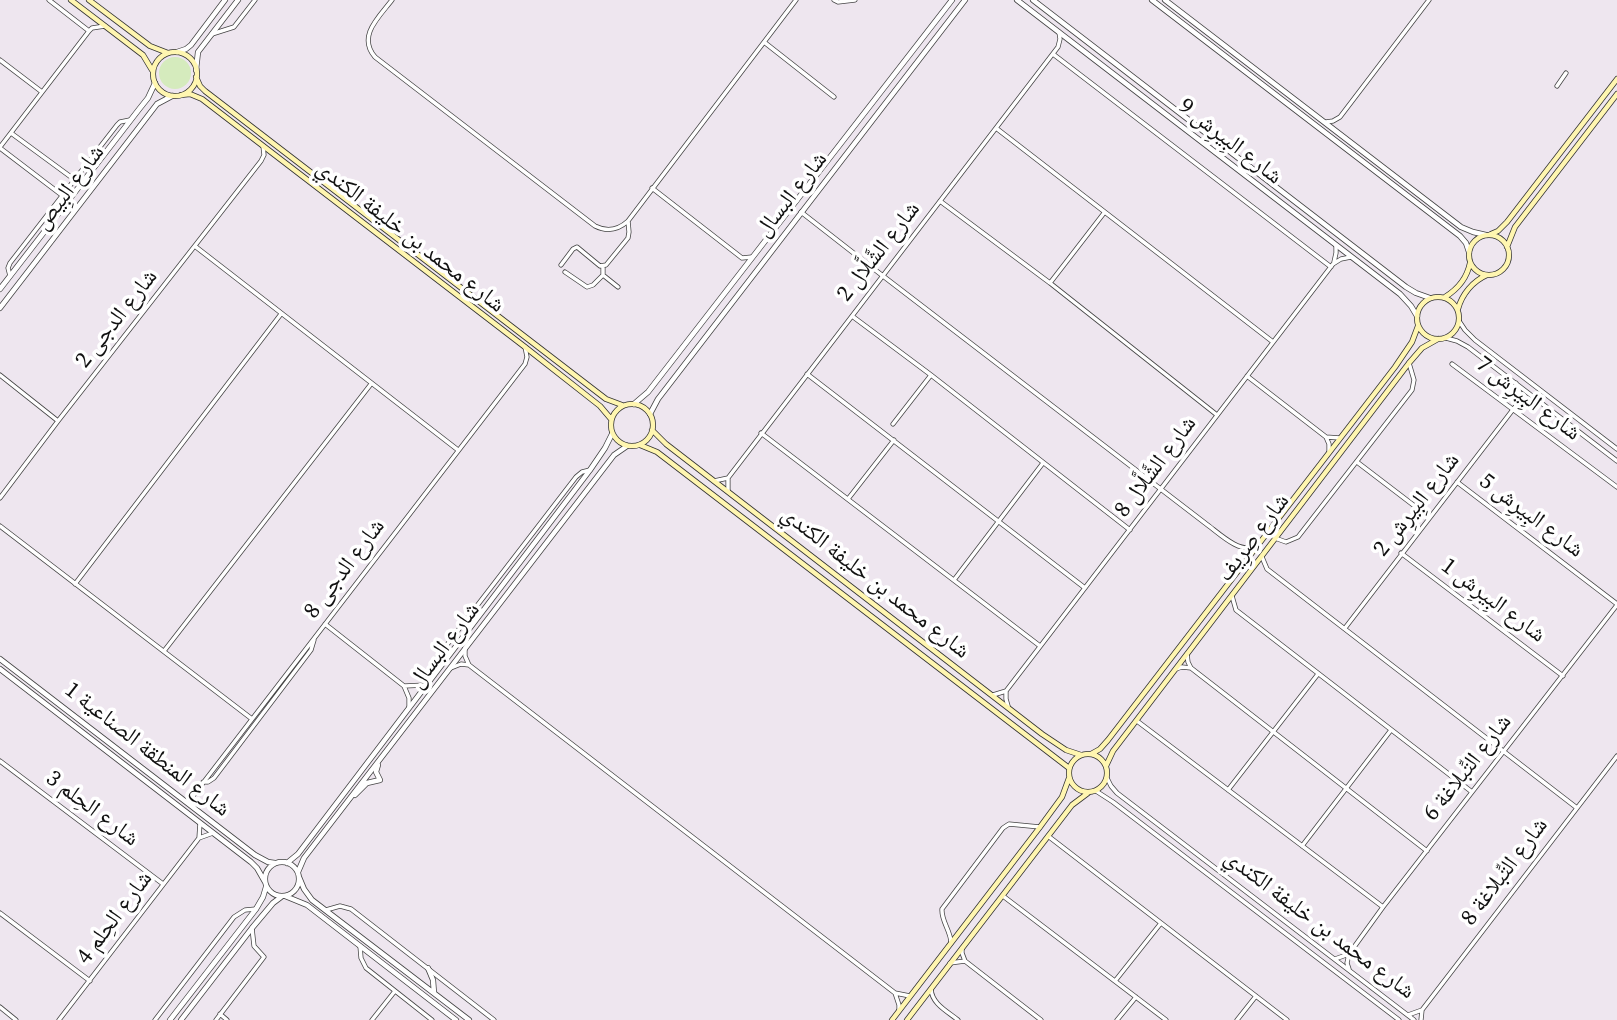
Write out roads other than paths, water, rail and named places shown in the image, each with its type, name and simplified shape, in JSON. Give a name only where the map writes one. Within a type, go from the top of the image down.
[{"type":"main road","points":[[71,0],[143,55],[153,71],[155,83],[162,92],[173,96],[181,95],[191,88],[196,77],[194,64],[187,56],[177,52],[169,53],[158,60],[153,71]]},
{"type":"main road","points":[[92,2],[150,46],[169,53]]},
{"type":"main road","name":"شارع محمد بن خليفة الكندي","points":[[196,77],[205,91],[606,399],[622,405]]},
{"type":"main road","points":[[1617,79],[1504,225],[1473,242],[1464,280],[1444,297],[1430,298],[1421,305],[1417,316],[1418,326],[1426,335],[1438,339],[1446,338],[1457,328],[1461,300],[1481,277],[1496,274],[1506,266],[1507,247],[1515,227],[1617,94]]},
{"type":"main road","name":"شارع محمد بن خليفة الكندي","points":[[181,95],[199,97],[263,145],[525,347],[603,409],[611,419]]},
{"type":"main road","points":[[1489,234],[1500,238],[1507,247]]},
{"type":"main road","points":[[1470,262],[1477,271],[1487,275]]},
{"type":"main road","points":[[1444,297],[1458,310]]},
{"type":"main road","name":"شارع صِرِيف","points":[[1091,754],[1108,740],[1410,346],[1418,326]]},
{"type":"main road","name":"شارع صِرِيف","points":[[1106,766],[1113,751],[1136,720],[1409,363],[1426,344],[1438,339]]},
{"type":"main road","points":[[634,404],[640,405],[650,414],[652,430],[650,436],[640,445],[627,446],[612,435],[610,424],[613,414],[622,405],[634,404]]},
{"type":"main road","name":"شارع محمد بن خليفة الكندي","points":[[652,430],[713,481],[1055,744],[1081,755]]},
{"type":"main road","name":"شارع محمد بن خليفة الكندي","points":[[640,445],[657,452],[1069,768]]},
{"type":"main road","points":[[892,1020],[1062,797],[1072,762],[1081,755],[1091,754],[1102,760],[1106,766],[1105,783],[1072,805],[907,1020]]},
{"type":"main road","points":[[1069,778],[1076,789],[1088,793]]},
{"type":"street","points":[[49,0],[90,29],[105,26]]},
{"type":"street","points":[[177,52],[191,45],[225,0]]},
{"type":"street","points":[[196,70],[198,52],[238,0]]},
{"type":"street","points":[[212,34],[234,27],[255,0]]},
{"type":"street","points":[[393,0],[369,31],[368,45],[375,57],[595,226],[605,230],[620,227],[628,221],[796,0]]},
{"type":"street","points":[[834,0],[855,0]]},
{"type":"street","name":"شارع البسال","points":[[634,404],[649,392],[952,0]]},
{"type":"street","name":"شارع البسال","points":[[650,414],[658,399],[965,0]]},
{"type":"street","name":"شارع البِيرِش 9","points":[[1017,0],[1400,294],[1417,316]]},
{"type":"street","name":"شارع البِيرِش 9","points":[[1033,0],[1406,287],[1430,298]]},
{"type":"street","points":[[1152,0],[1460,236],[1469,252]]},
{"type":"street","points":[[1165,0],[1461,227],[1472,232],[1489,234]]},
{"type":"street","points":[[1324,122],[1340,117],[1429,0]]},
{"type":"street","points":[[62,195],[0,147],[90,29],[90,15]]},
{"type":"street","points":[[1058,47],[1059,32]]},
{"type":"street","points":[[764,43],[834,97]]},
{"type":"street","points":[[1058,47],[1073,43]]},
{"type":"street","name":"شارع الشَّلَّال 2","points":[[728,478],[1058,47]]},
{"type":"street","points":[[1053,54],[1332,265],[1343,258],[1351,257]]},
{"type":"street","points":[[0,60],[42,92]]},
{"type":"street","points":[[1557,86],[1566,73]]},
{"type":"street","name":"شارع البِيص","points":[[0,289],[148,98],[155,83]]},
{"type":"street","name":"شارع البِيص","points":[[0,308],[157,104],[173,96]]},
{"type":"street","points":[[1340,117],[1340,135]]},
{"type":"street","points":[[10,276],[10,263],[62,195],[117,125],[132,119]]},
{"type":"street","points":[[996,128],[1273,342]]},
{"type":"street","points":[[11,133],[75,180]]},
{"type":"street","name":"شارع الدجى 2","points":[[0,498],[261,161],[263,145]]},
{"type":"street","points":[[261,161],[276,156]]},
{"type":"street","points":[[652,188],[742,258],[753,257]]},
{"type":"street","points":[[940,201],[1050,283],[1217,415]]},
{"type":"street","points":[[802,212],[1239,547],[1255,547]]},
{"type":"street","points":[[1050,283],[1105,212]]},
{"type":"street","points":[[603,266],[627,240],[628,221]]},
{"type":"street","points":[[620,227],[629,232]]},
{"type":"street","name":"شارع الشَّلَّال 8","points":[[1006,691],[1332,265],[1336,245]]},
{"type":"street","points":[[196,247],[458,450]]},
{"type":"street","points":[[561,265],[577,247],[603,266]]},
{"type":"street","points":[[742,258],[743,270]]},
{"type":"street","points":[[565,272],[587,286],[593,285],[603,275],[603,266]]},
{"type":"street","points":[[603,275],[618,287]]},
{"type":"street","points":[[75,584],[281,314]]},
{"type":"street","points":[[852,316],[1130,530]]},
{"type":"street","points":[[1459,321],[1472,337],[1617,449]]},
{"type":"street","points":[[1446,338],[1468,347],[1617,461]]},
{"type":"street","points":[[525,347],[525,364]]},
{"type":"street","points":[[525,364],[540,359]]},
{"type":"street","points":[[1275,538],[1286,542],[1298,537],[1357,462],[1412,390],[1414,380],[1409,363]]},
{"type":"street","name":"شارع الدجى 8","points":[[193,796],[525,364]]},
{"type":"street","name":"شارع البِيرِش 7","points":[[1452,364],[1617,487]]},
{"type":"street","points":[[807,374],[1085,588]]},
{"type":"street","points":[[0,375],[58,421]]},
{"type":"street","points":[[893,424],[931,375]]},
{"type":"street","points":[[1247,376],[1326,437],[1329,451]]},
{"type":"street","points":[[1516,383],[1520,393],[1518,403]]},
{"type":"street","points":[[164,651],[371,384]]},
{"type":"street","points":[[1518,403],[1536,399]]},
{"type":"street","name":"شارع البِيرِش 2","points":[[1345,628],[1518,403]]},
{"type":"street","points":[[761,433],[1040,646]]},
{"type":"street","name":"شارع البسال","points":[[287,863],[298,854],[590,470],[612,435]]},
{"type":"street","points":[[1326,437],[1340,437]]},
{"type":"street","points":[[848,499],[894,440]]},
{"type":"street","name":"شارع البسال","points":[[298,874],[304,858],[465,648],[614,455],[627,446]]},
{"type":"street","points":[[1357,462],[1429,517]]},
{"type":"street","points":[[954,580],[1043,463]]},
{"type":"street","points":[[713,481],[728,478],[729,493]]},
{"type":"street","name":"شارع البِيرِش 5","points":[[1457,482],[1617,605]]},
{"type":"street","points":[[0,526],[251,719]]},
{"type":"street","points":[[1239,547],[1245,561]]},
{"type":"street","name":"شارع البِيرِش 1","points":[[1401,553],[1563,676]]},
{"type":"street","points":[[1262,556],[1267,569]]},
{"type":"street","points":[[1251,570],[1267,569],[1577,808]]},
{"type":"street","points":[[1232,596],[1236,610],[1472,792]]},
{"type":"street","name":"شارع التِّبلاغة 6","points":[[1349,954],[1617,605]]},
{"type":"street","points":[[1221,610],[1236,610]]},
{"type":"street","points":[[325,624],[404,686],[409,707]]},
{"type":"street","points":[[204,782],[214,778],[311,650],[314,639]]},
{"type":"street","points":[[465,648],[469,665],[895,993],[910,996]]},
{"type":"street","points":[[1188,653],[1191,668]]},
{"type":"street","name":"شارع المنطقة الصناعية 1","points":[[0,659],[255,855],[275,863]]},
{"type":"street","points":[[450,668],[461,664],[469,665]]},
{"type":"street","points":[[1176,669],[1191,668],[1427,851]]},
{"type":"street","name":"شارع المنطقة الصناعية 1","points":[[0,669],[251,862],[265,884]]},
{"type":"street","points":[[1228,790],[1318,674]]},
{"type":"street","points":[[404,686],[426,685]]},
{"type":"street","points":[[991,695],[1006,691],[1009,709]]},
{"type":"street","points":[[1136,720],[1383,907]]},
{"type":"street","points":[[1301,846],[1391,730]]},
{"type":"street","name":"شارع التِّبلاغة 8","points":[[1422,1010],[1617,757]]},
{"type":"street","points":[[351,797],[359,793],[367,783],[380,780],[376,772],[379,760]]},
{"type":"street","name":"شارع الحِلم 3","points":[[0,761],[163,884]]},
{"type":"street","name":"شارع محمد بن خليفة الكندي","points":[[1107,778],[1117,793],[1414,1020]]},
{"type":"street","name":"شارع محمد بن خليفة الكندي","points":[[1096,791],[1399,1020]]},
{"type":"street","points":[[180,798],[193,796],[192,804],[195,809]]},
{"type":"street","points":[[200,822],[199,838],[213,833]]},
{"type":"street","points":[[951,944],[942,909],[978,860],[1009,824],[1040,827]]},
{"type":"street","points":[[1048,835],[1287,1020]]},
{"type":"street","name":"شارع الحِلم 4","points":[[59,1020],[199,838]]},
{"type":"street","points":[[170,1020],[256,909],[263,897],[266,873],[275,863],[287,863],[295,868],[308,895],[468,1020]]},
{"type":"street","points":[[181,1020],[273,903],[295,890],[299,882],[298,874]]},
{"type":"street","points":[[265,884],[272,894],[307,905],[456,1020]]},
{"type":"street","points":[[1002,895],[1166,1020]]},
{"type":"street","points":[[326,910],[340,906],[349,907],[494,1020]]},
{"type":"street","points":[[155,1020],[234,917],[245,910],[256,909]]},
{"type":"street","points":[[0,913],[90,981]]},
{"type":"street","points":[[1115,981],[1161,923]]},
{"type":"street","points":[[216,1020],[264,957],[254,946],[252,928]]},
{"type":"street","points":[[360,946],[361,958],[366,968],[432,1020]]},
{"type":"street","points":[[962,947],[965,961],[1041,1020]]},
{"type":"street","points":[[1335,959],[1349,954],[1349,969]]},
{"type":"street","points":[[950,963],[965,961]]},
{"type":"street","points":[[428,968],[433,980],[434,994]]},
{"type":"street","points":[[931,988],[935,1002]]},
{"type":"street","points":[[372,1020],[395,991]]},
{"type":"street","points":[[895,993],[900,1005],[899,1010]]},
{"type":"street","points":[[1237,1020],[1255,996]]},
{"type":"street","points":[[1117,1020],[1136,997]]},
{"type":"street","points":[[920,1003],[926,1000],[935,1002],[958,1020]]},
{"type":"street","points":[[0,1007],[16,1020]]},
{"type":"street","points":[[1408,1015],[1422,1010],[1421,1020]]},
{"type":"street","points":[[220,1014],[227,1020]]}]
